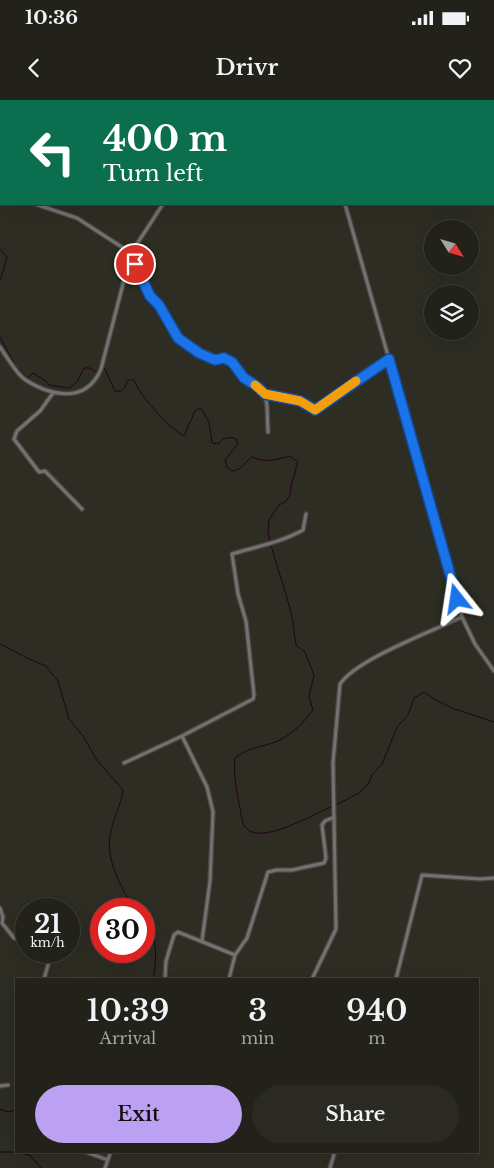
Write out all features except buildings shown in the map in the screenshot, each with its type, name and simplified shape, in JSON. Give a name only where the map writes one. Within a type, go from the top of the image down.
[{"type":"street","points":[[38,205],[76,218],[130,253],[150,296],[159,305],[178,338],[199,353],[215,360],[224,358],[232,362],[244,378],[265,394],[268,406],[268,432]]},
{"type":"street","points":[[0,347],[21,377],[28,382],[53,393],[75,394],[83,390],[99,374],[101,369],[130,253],[162,205]]},
{"type":"street","points":[[345,205],[462,617],[478,650],[494,671]]},
{"type":"street","points":[[265,394],[300,401],[315,410],[389,359]]},
{"type":"street","points":[[53,393],[40,412],[17,431],[14,440],[39,472],[45,471],[82,509]]},
{"type":"street","points":[[124,763],[251,701],[254,697],[246,621],[238,594],[232,554],[286,538],[303,530],[306,514]]},
{"type":"street","points":[[312,978],[336,929],[333,763],[338,688],[343,680],[373,658],[462,617]]},
{"type":"street","points":[[182,736],[206,788],[213,812],[210,881],[202,942]]},
{"type":"street","points":[[229,978],[235,956],[247,938],[268,872],[292,870],[324,863],[326,858],[322,825],[324,821],[334,815]]},
{"type":"street","points":[[396,978],[422,875],[494,878]]},
{"type":"street","points":[[0,908],[3,918],[2,923],[15,938]]},
{"type":"street","points":[[165,978],[166,961],[176,933],[182,933],[235,956]]},
{"type":"street","points":[[44,978],[49,963]]},
{"type":"street","points":[[0,1086],[8,1085]]},
{"type":"street","points":[[89,1153],[108,1160]]},
{"type":"street","points":[[105,1168],[110,1153]]},
{"type":"street","points":[[330,1168],[334,1153]]},
{"type":"waterway","points":[[0,249],[7,257],[0,281]]},
{"type":"waterway","points":[[0,337],[15,365],[27,379],[33,373],[49,385],[69,388],[77,382],[84,368],[90,368],[96,372],[99,371]]},
{"type":"waterway","points":[[103,370],[105,369],[115,391],[121,391],[128,380],[134,380],[142,394],[156,411],[184,436],[195,411],[201,408],[209,422],[212,443],[218,444],[228,438],[236,439],[238,444],[225,460],[227,467],[232,471],[241,467],[252,457],[275,460],[290,456],[298,462],[290,496],[279,505],[269,520],[268,533],[270,541]]},
{"type":"waterway","points":[[271,545],[287,596],[296,645],[305,652],[314,675],[309,696],[313,710],[288,735],[273,743],[240,754],[235,758],[235,777],[243,823],[245,827],[253,832],[275,831],[332,807]]},
{"type":"waterway","points":[[0,644],[46,666],[58,681],[69,719],[83,736],[96,759],[123,790],[109,842],[115,872],[128,898]]},
{"type":"waterway","points":[[336,805],[357,794],[367,786],[372,775],[382,764],[397,727],[408,715],[414,698],[424,692],[452,708],[494,722]]},
{"type":"waterway","points":[[153,978],[155,948]]},
{"type":"waterway","points":[[0,1109],[8,1112],[15,1110]]},
{"type":"waterway","points":[[0,1152],[15,1152]]},
{"type":"waterway","points":[[19,1153],[30,1155],[41,1168]]},
{"type":"slow traffic","points":[[255,385],[265,394],[300,401],[315,410],[356,381]]},
{"type":"route","points":[[135,264],[150,296],[159,305],[178,338],[199,353],[215,360],[224,358],[232,362],[244,378],[265,394],[300,401],[315,410],[389,359],[457,599]]}]
